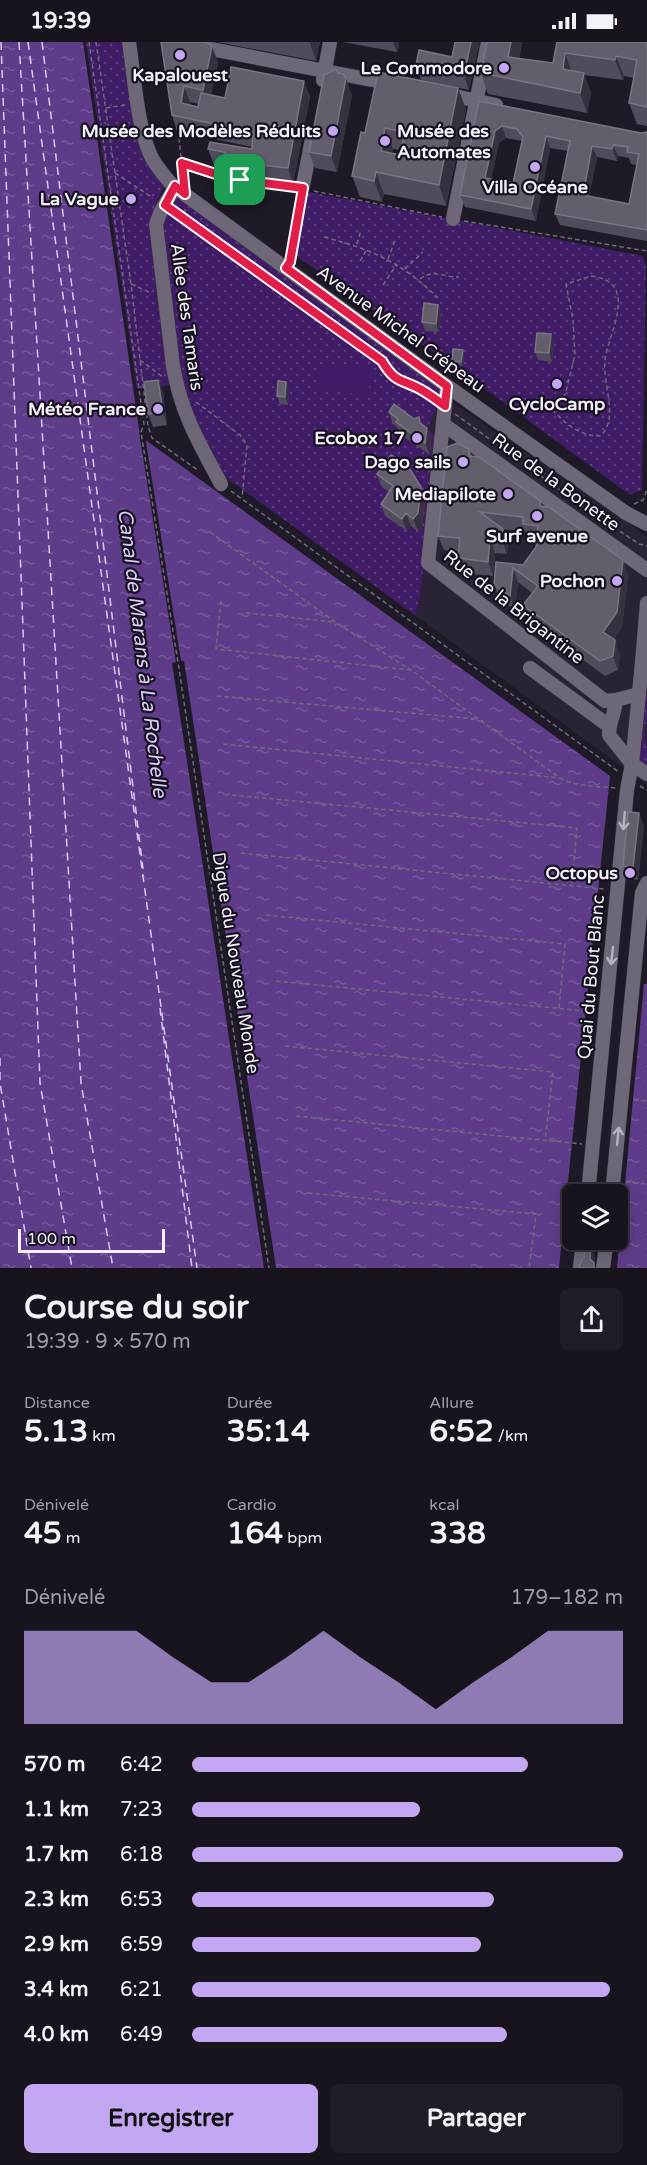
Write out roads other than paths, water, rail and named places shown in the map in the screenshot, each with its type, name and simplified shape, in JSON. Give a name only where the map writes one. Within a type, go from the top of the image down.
[{"type":"street","name":"Avenue Michel Crépeau","points":[[129,42],[138,103],[149,153],[160,171],[180,190],[447,386],[626,513],[647,524]]},
{"type":"street","points":[[174,42],[410,87]]},
{"type":"street","points":[[321,94],[330,42]]},
{"type":"street","points":[[453,219],[488,42]]},
{"type":"street","points":[[430,91],[507,107]]},
{"type":"street","points":[[303,186],[316,116]]},
{"type":"street","name":"Allée des Tamaris","points":[[180,190],[165,205],[156,224],[164,297],[177,388],[188,421],[221,484]]},
{"type":"street","name":"Rue de la Brigantine","points":[[447,386],[428,563],[605,701],[616,700]]},
{"type":"street","name":"Rue de la Bonette","points":[[443,424],[647,570]]},
{"type":"street","name":"Quai du Bout Blanc","points":[[589,1184],[623,784],[632,764],[639,694],[645,664],[647,603]]},
{"type":"street","points":[[530,668],[609,726]]},
{"type":"street","points":[[639,694],[616,700],[609,735],[632,764],[647,774]]},
{"type":"street","points":[[613,1184],[642,892],[647,883]]},
{"type":"street","points":[[580,1268],[582,1250]]},
{"type":"street","points":[[603,1268],[605,1250]]},
{"type":"water","name":"Canal de Marans à La Rochelle","points":[[0,42],[83,42],[140,436],[610,776],[568,1184],[562,1184],[562,1239],[559,1268],[0,1268]]},
{"type":"water","points":[[644,984],[647,984],[647,1268],[617,1268],[619,1250],[628,1250],[628,1184],[625,1184]]},
{"type":"place","name":"Kapalouest","points":[[180,55]]},
{"type":"place","name":"Le Commodore","points":[[504,68]]},
{"type":"place","name":"Musée des Modèles Réduits","points":[[333,131]]},
{"type":"place","name":"Musée des Automates","points":[[385,141]]},
{"type":"place","name":"Villa Océane","points":[[535,167]]},
{"type":"place","name":"La Vague","points":[[131,199]]},
{"type":"place","name":"CycloCamp","points":[[557,384]]},
{"type":"place","name":"Météo France","points":[[158,409]]},
{"type":"place","name":"Ecobox 17","points":[[417,438]]},
{"type":"place","name":"Dago sails","points":[[463,462]]},
{"type":"place","name":"Mediapilote","points":[[508,494]]},
{"type":"place","name":"Surf avenue","points":[[537,516]]},
{"type":"place","name":"Pochon","points":[[617,581]]},
{"type":"place","name":"Octopus","points":[[630,873]]}]
